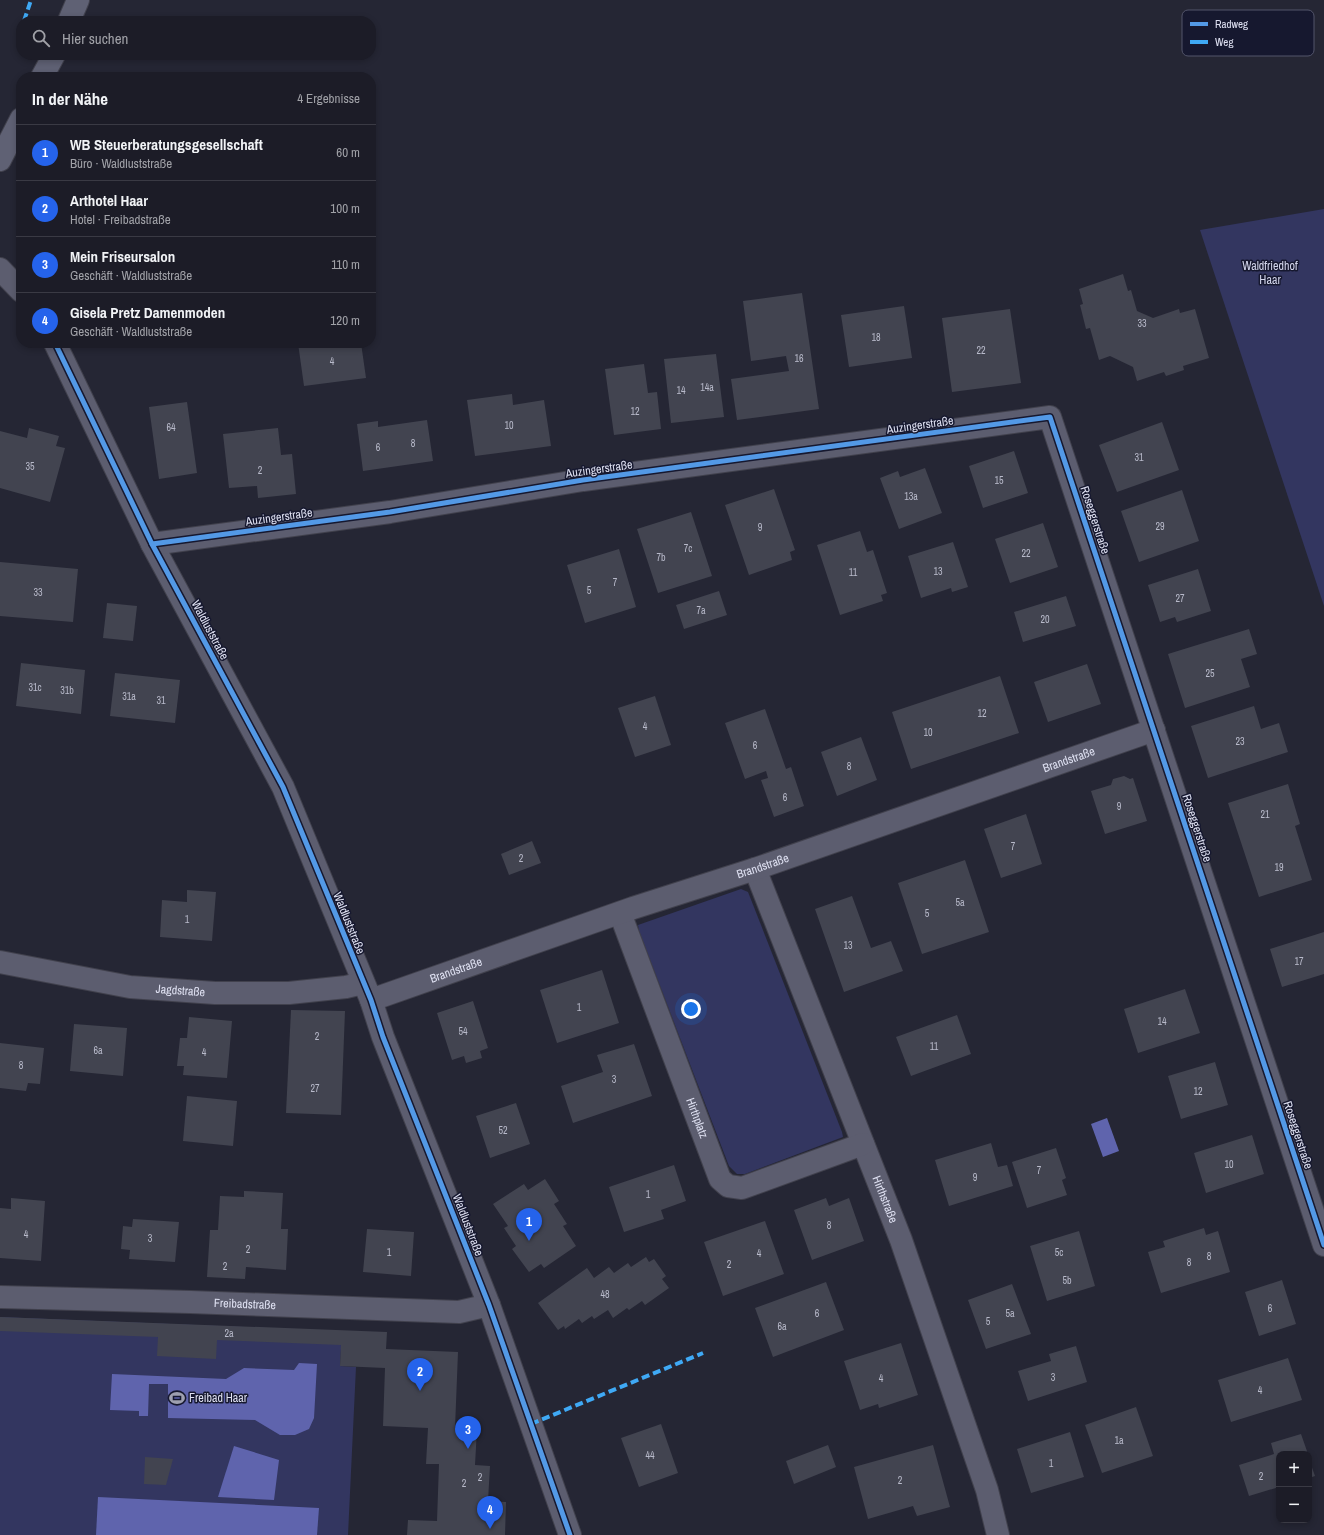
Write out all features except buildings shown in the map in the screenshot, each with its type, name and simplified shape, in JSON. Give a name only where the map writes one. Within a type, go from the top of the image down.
[{"type":"main road","points":[[71,16],[78,0]]},
{"type":"main road","points":[[45,72],[51,60]]},
{"type":"main road","points":[[0,160],[16,129]]},
{"type":"street","points":[[0,268],[16,286]]},
{"type":"street","name":"Waldluststraße","points":[[57,348],[152,544],[283,787],[367,992],[383,1037],[489,1305],[570,1535]]},
{"type":"street","name":"Auzingerstraße","points":[[152,544],[390,512],[583,480],[1050,417]]},
{"type":"street","name":"Roseggerstraße","points":[[1050,417],[1324,1245]]},
{"type":"street","name":"Brandstraße","points":[[367,992],[755,869],[1154,730]]},
{"type":"street","name":"Hirthstraße","points":[[755,869],[900,1240],[985,1482],[998,1535]]},
{"type":"street","name":"Hirthplatz","points":[[620,913],[720,1179],[728,1186],[742,1188],[863,1144]]},
{"type":"street","name":"Jagdstraße","points":[[0,962],[130,987],[215,993],[289,993],[346,987],[367,992]]},
{"type":"street","name":"Freibadstraße","points":[[0,1297],[190,1302],[459,1312],[489,1305]]},
{"type":"green space","name":"Waldfriedhof Haar","points":[[1324,209],[1324,606],[1200,230]]},
{"type":"green space","points":[[741,889],[748,892],[843,1137],[745,1174],[737,1174],[729,1166],[638,925]]},
{"type":"green space","name":"Freibad Haar","points":[[0,1317],[342,1331],[340,1366],[356,1367],[348,1535],[0,1535]]},
{"type":"shaded area","points":[[1107,1118],[1119,1151],[1103,1157],[1091,1124]]},
{"type":"shaded area","points":[[299,1363],[317,1364],[314,1418],[309,1429],[295,1435],[280,1435],[255,1420],[168,1418],[168,1384],[149,1384],[148,1416],[139,1416],[139,1411],[110,1410],[112,1374],[226,1379],[244,1368],[294,1370]]},
{"type":"shaded area","points":[[234,1446],[279,1460],[274,1500],[218,1497]]},
{"type":"shaded area","points":[[98,1497],[319,1508],[317,1535],[96,1535]]},
{"type":"marked path","points":[[26,16],[31,0]]},
{"type":"marked path","points":[[531,1424],[703,1353]]},
{"type":"cycle path","points":[[57,348],[152,544],[283,787],[371,1000],[383,1037],[489,1305],[570,1535]]},
{"type":"cycle path","points":[[152,544],[390,512],[583,480],[1050,417],[1324,1245]]},
{"type":"place","name":"WB Steuerberatungsgesellschaft","points":[[529,1241]]},
{"type":"place","name":"Arthotel Haar","points":[[420,1391]]},
{"type":"place","name":"Freibad Haar","points":[[177,1398]]},
{"type":"place","name":"Mein Friseursalon","points":[[468,1449]]},
{"type":"place","name":"Gisela Pretz Damenmoden","points":[[490,1529]]}]
